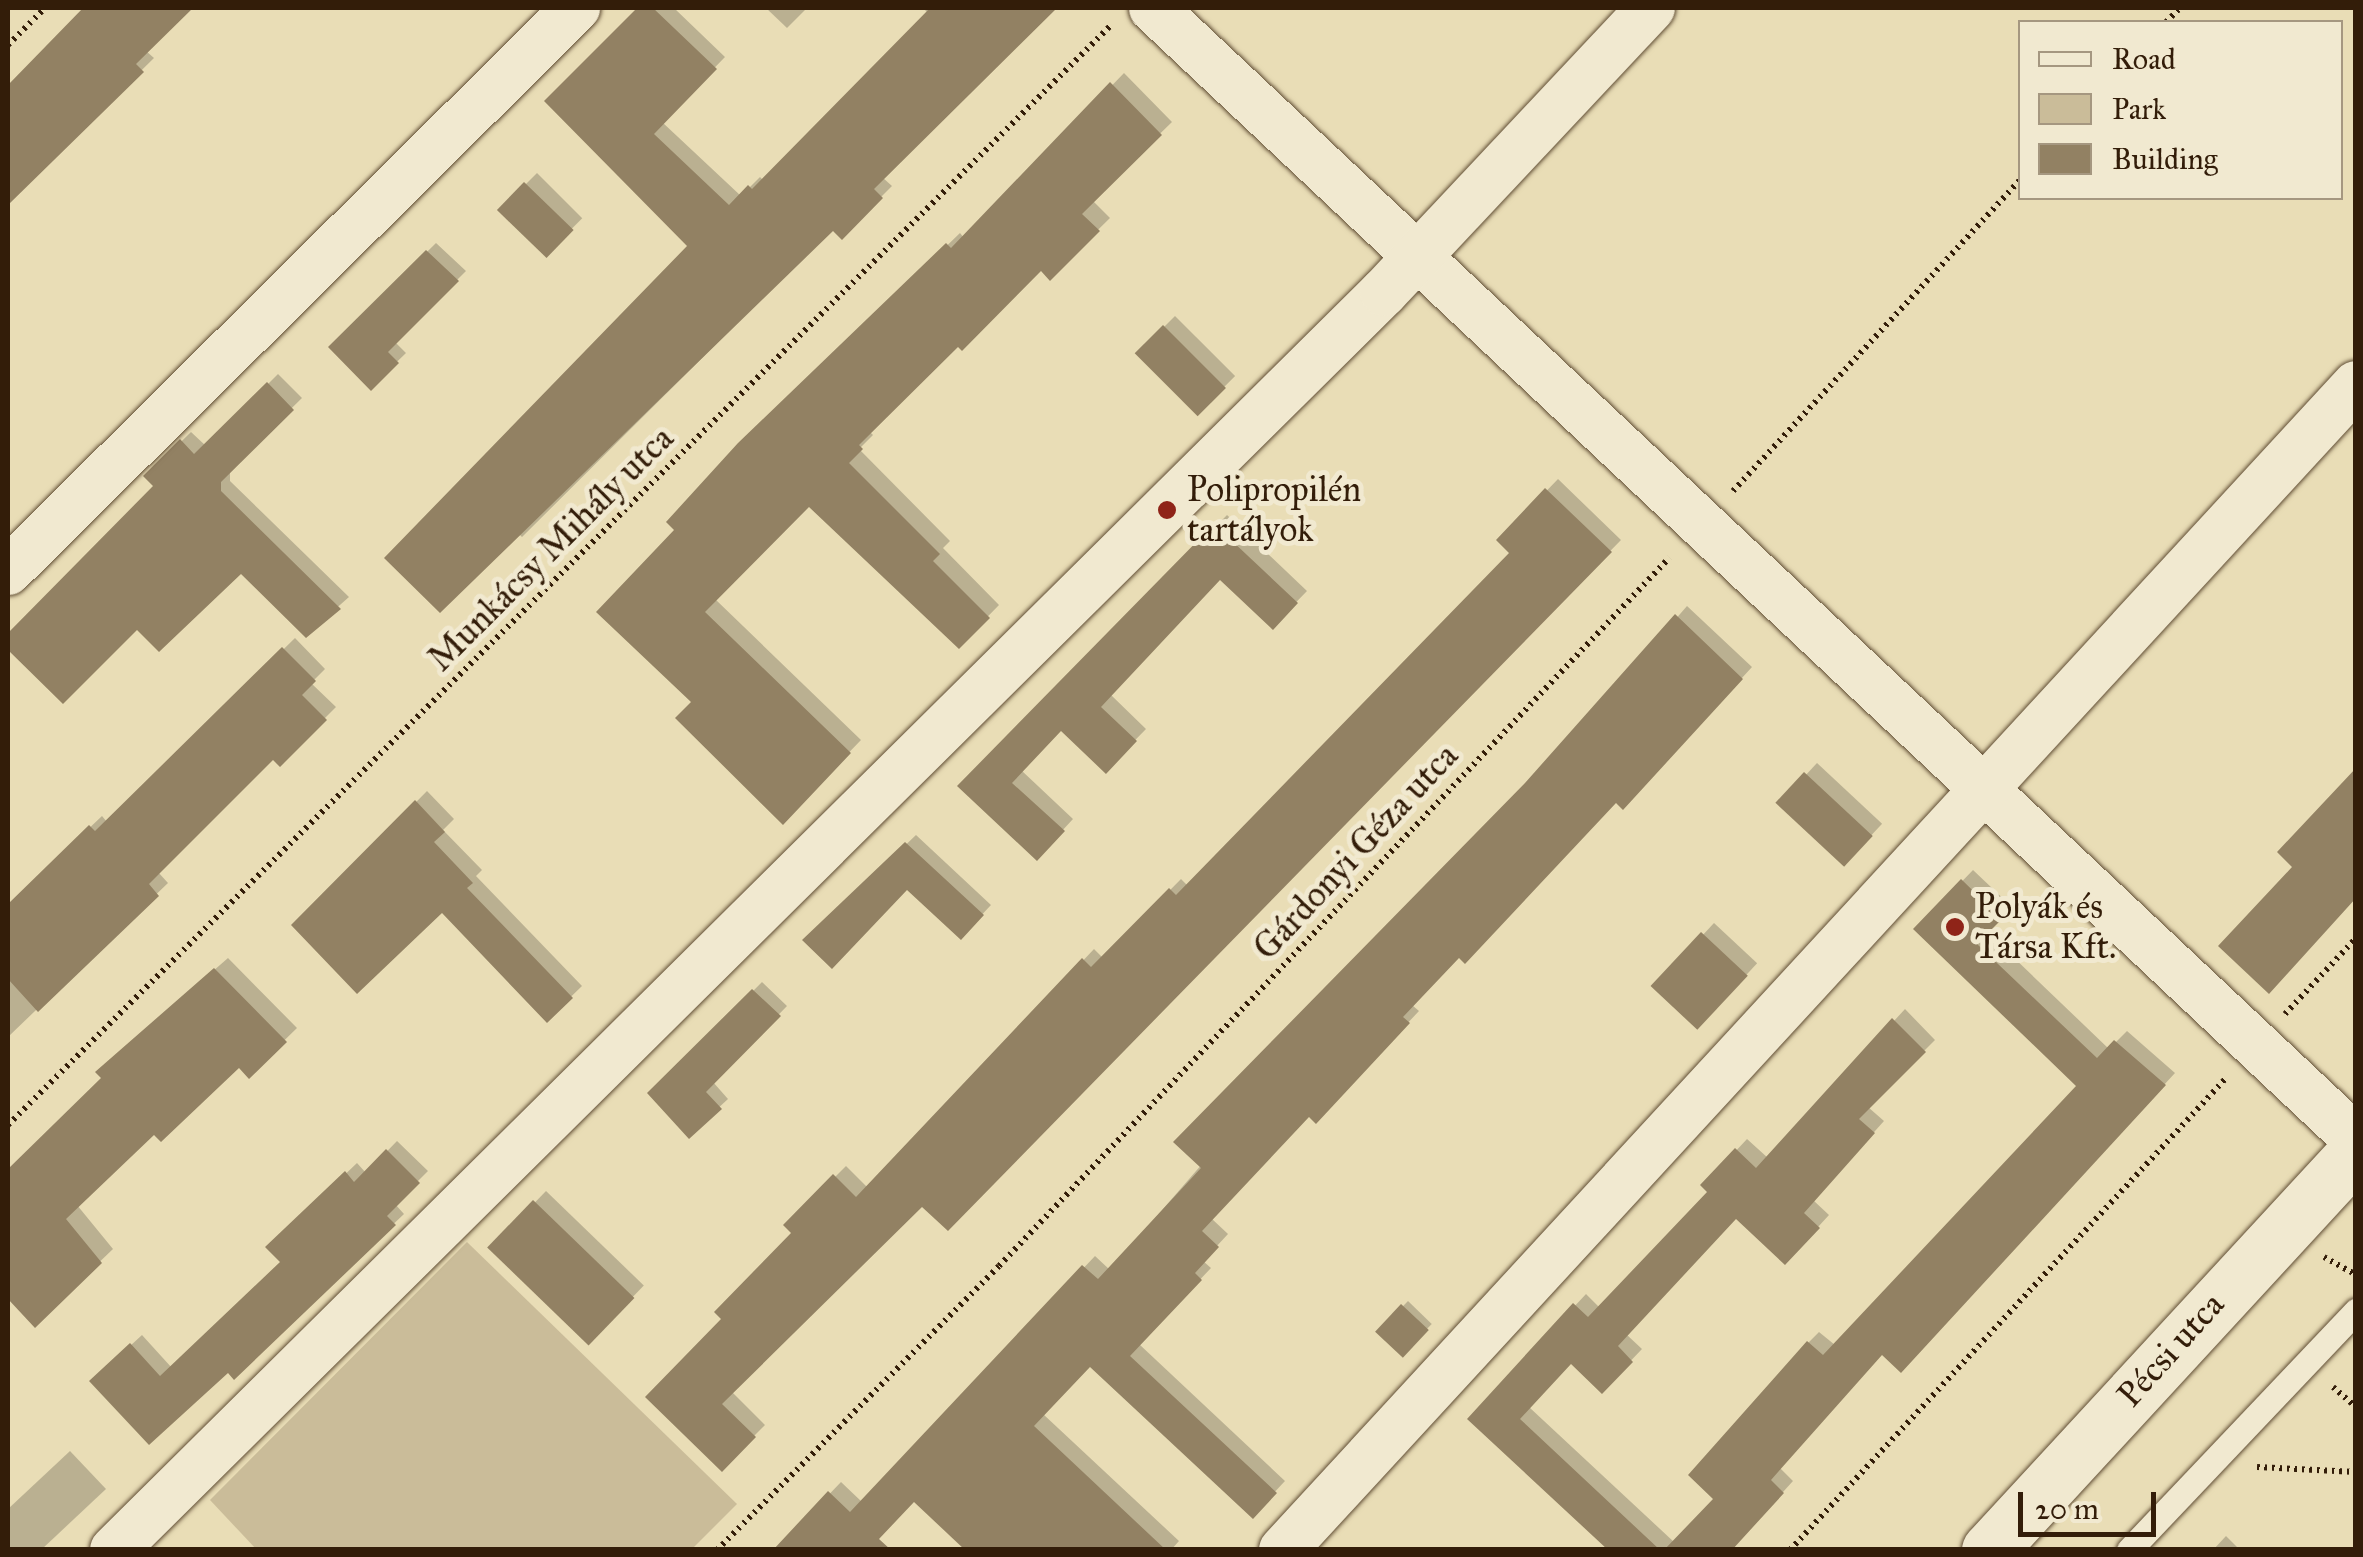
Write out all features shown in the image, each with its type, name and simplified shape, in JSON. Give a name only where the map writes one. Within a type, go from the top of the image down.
[{"type":"main road","name":"Pécsi utca","points":[[1989,1550],[2356,1152]]},
{"type":"street","points":[[8,571],[576,8]]},
{"type":"street","points":[[114,1550],[1418,258],[1651,8]]},
{"type":"street","points":[[1133,14],[1418,258],[2356,1139]]},
{"type":"street","points":[[1283,1550],[2356,385]]},
{"type":"lane","points":[[2129,1550],[2356,1310]]},
{"type":"path","points":[[8,45],[45,8]]},
{"type":"path","name":"Munkácsy Mihály utca","points":[[8,1125],[1133,14]]},
{"type":"path","name":"Gárdonyi Géza utca","points":[[717,1550],[998,1266],[1699,526],[2018,182]]},
{"type":"path","points":[[1790,1550],[2356,938]]},
{"type":"path","points":[[2325,1379],[2356,1407]]},
{"type":"path","points":[[2245,1466],[2356,1472]]},
{"type":"green space","points":[[467,1242],[737,1504],[692,1549],[256,1549],[210,1500]]},
{"type":"building","points":[[83,8],[193,8],[136,64],[144,72],[8,205],[8,85]]},
{"type":"building","points":[[637,8],[653,8],[717,69],[654,134],[729,205],[748,185],[752,189],[930,8],[1057,8],[874,189],[883,198],[842,240],[833,231],[440,613],[384,558],[687,246],[544,101]]},
{"type":"building","points":[[1110,82],[1162,135],[1082,214],[1100,231],[1050,281],[1041,271],[962,351],[958,347],[859,445],[863,449],[849,463],[940,554],[933,561],[990,618],[959,649],[809,507],[705,612],[851,753],[783,825],[675,718],[691,702],[596,612],[674,530],[666,522],[738,443],[946,243],[951,248]]},
{"type":"building","points":[[524,182],[574,230],[547,258],[497,210]]},
{"type":"building","points":[[426,250],[459,281],[388,352],[399,363],[371,391],[328,347]]},
{"type":"building","points":[[1163,325],[1226,388],[1198,416],[1135,353]]},
{"type":"building","points":[[267,382],[294,410],[221,482],[221,491],[341,609],[306,638],[241,574],[159,652],[137,630],[63,704],[8,650],[8,633],[153,486],[143,476],[180,439],[194,454]]},
{"type":"building","points":[[1545,488],[1612,552],[948,1231],[922,1207],[722,1404],[756,1437],[722,1472],[645,1397],[721,1319],[714,1312],[791,1233],[783,1225],[833,1174],[856,1197],[1082,958],[1091,967],[1169,888],[1176,895],[1509,553],[1496,540]]},
{"type":"building","points":[[1214,524],[1298,603],[1273,630],[1220,580],[1101,707],[1137,741],[1106,774],[1061,731],[1012,783],[1065,831],[1037,861],[957,786]]},
{"type":"building","points":[[1675,614],[1743,679],[1623,810],[1616,803],[1465,964],[1459,958],[1403,1017],[1410,1023],[1316,1124],[1309,1117],[1202,1231],[1219,1247],[1195,1273],[1202,1280],[1130,1356],[1277,1493],[1253,1519],[1090,1367],[1034,1426],[1166,1550],[965,1550],[914,1502],[879,1539],[891,1550],[773,1550],[828,1491],[850,1512],[1082,1265],[1098,1279],[1201,1168],[1173,1142],[1525,783]]},
{"type":"building","points":[[282,647],[316,681],[302,695],[327,720],[280,767],[273,760],[149,884],[159,896],[38,1012],[8,979],[8,904],[89,825],[95,831]]},
{"type":"building","points":[[2356,768],[2356,898],[2269,994],[2218,946],[2292,867],[2277,852]]},
{"type":"building","points":[[1804,772],[1873,836],[1844,867],[1775,803]]},
{"type":"building","points":[[415,800],[445,832],[434,842],[473,883],[467,888],[573,998],[547,1023],[442,913],[357,994],[291,925]]},
{"type":"building","points":[[905,842],[984,915],[961,940],[907,890],[832,969],[802,940]]},
{"type":"building","points":[[1961,879],[2002,919],[1977,944],[2097,1058],[2114,1040],[2166,1085],[1901,1373],[1882,1355],[1771,1480],[1784,1493],[1732,1550],[1664,1550],[1713,1499],[1688,1475],[1807,1341],[1823,1355],[2076,1086],[1913,929]]},
{"type":"building","points":[[1701,932],[1748,976],[1697,1030],[1651,986]]},
{"type":"building","points":[[214,968],[287,1042],[249,1079],[239,1068],[161,1142],[154,1135],[66,1219],[102,1263],[35,1328],[8,1299],[8,1169],[101,1078],[95,1072]]},
{"type":"building","points":[[752,989],[781,1016],[706,1092],[722,1109],[689,1139],[647,1093]]},
{"type":"building","points":[[1892,1018],[1926,1052],[1859,1119],[1875,1133],[1804,1213],[1820,1228],[1785,1265],[1736,1219],[1618,1346],[1633,1362],[1602,1394],[1571,1364],[1520,1419],[1660,1550],[1608,1550],[1467,1419],[1573,1303],[1588,1317],[1707,1192],[1700,1185],[1735,1148],[1756,1168]]},
{"type":"building","points":[[386,1149],[420,1183],[387,1216],[396,1225],[234,1380],[228,1373],[149,1445],[89,1381],[130,1343],[160,1376],[280,1262],[265,1247],[345,1171],[354,1182]]},
{"type":"building","points":[[533,1200],[634,1298],[589,1345],[487,1247]]},
{"type":"building","points":[[1401,1304],[1429,1330],[1403,1358],[1375,1332]]},
{"type":"place","name":"Polipropilén tartályok","points":[[1167,510]]},
{"type":"place","name":"Polyák és Társa Kft.","points":[[1955,927]]}]
